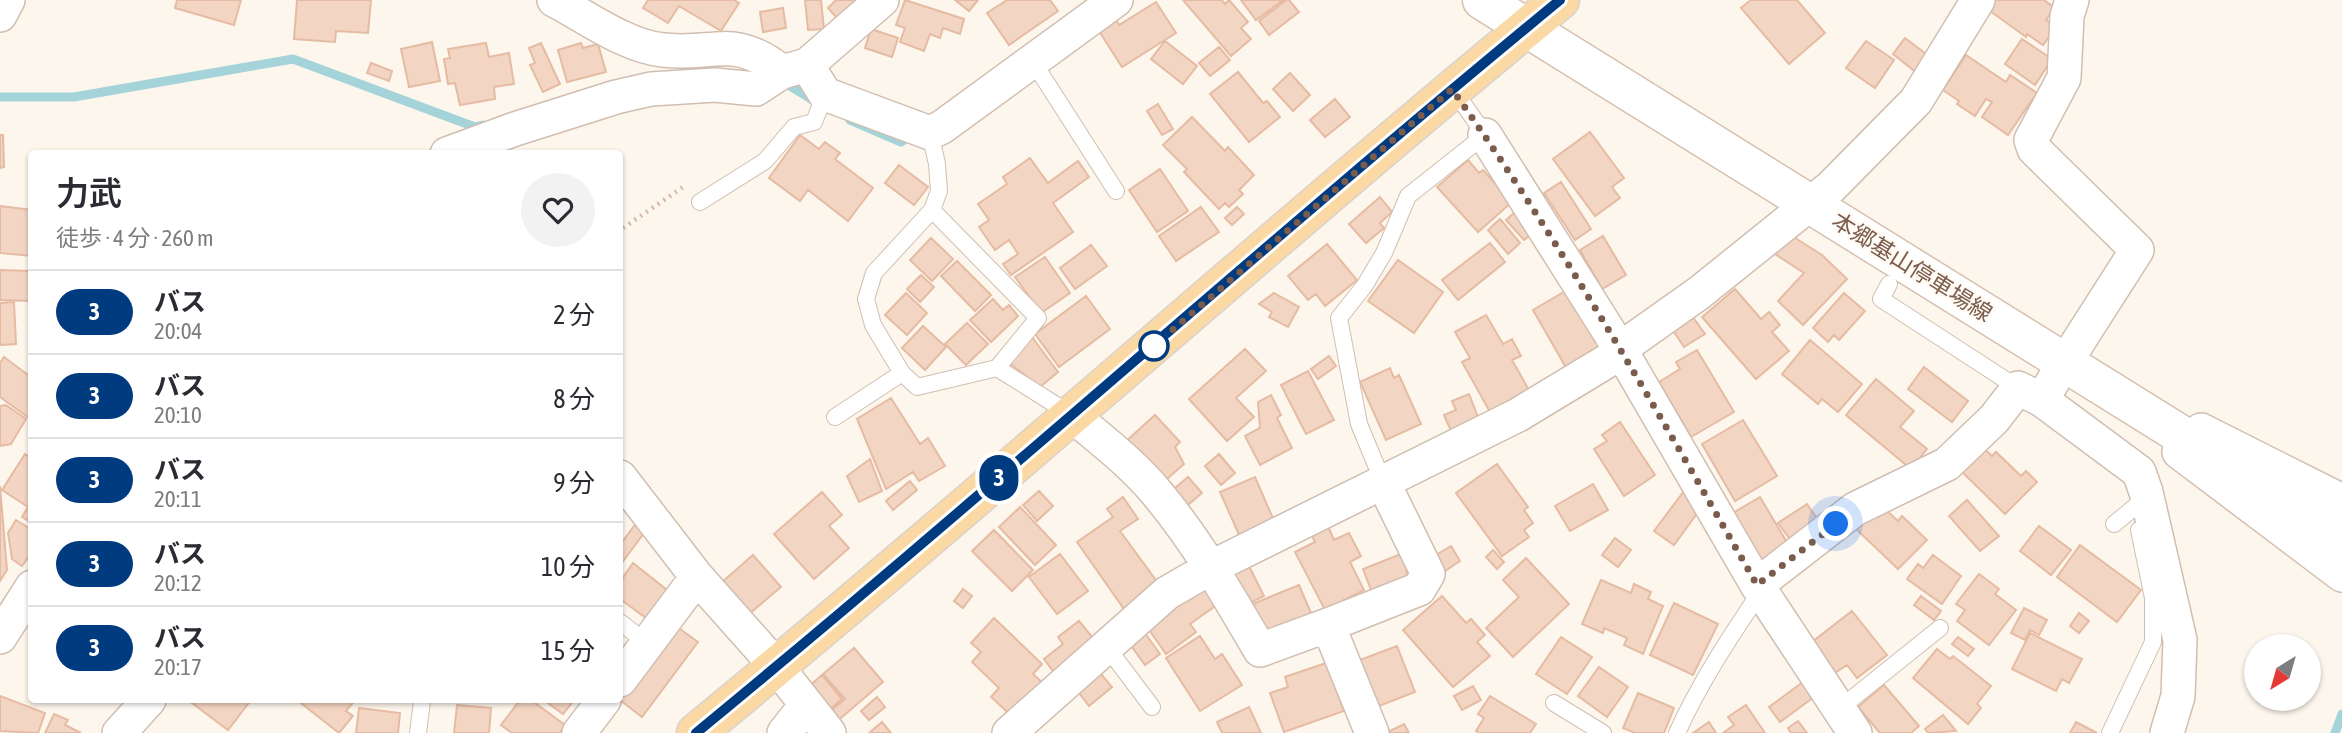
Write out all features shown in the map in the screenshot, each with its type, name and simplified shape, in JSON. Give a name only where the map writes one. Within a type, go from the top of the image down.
[{"type":"main road","name":"本郷基山停車場線","points":[[1482,0],[2342,535]]},
{"type":"main road","points":[[696,733],[1560,0]]},
{"type":"street","points":[[0,15],[8,0]]},
{"type":"street","points":[[554,0],[630,40],[651,47],[662,50],[733,48],[794,68],[825,94],[930,133],[1116,0]]},
{"type":"street","points":[[458,150],[616,97],[651,89],[715,85],[756,89],[794,68],[882,0]]},
{"type":"street","points":[[1009,733],[1167,593],[1212,567],[1518,415],[1621,351],[1699,293],[1831,187],[1916,101],[1978,0]]},
{"type":"street","points":[[1759,588],[1856,509],[1947,464],[1994,419],[2030,394],[2137,250],[2034,149],[2031,140],[2064,78],[2067,16],[2072,0]]},
{"type":"street","points":[[1485,135],[1621,351],[1759,588],[1847,721]]},
{"type":"street","points":[[2058,358],[2342,501]]},
{"type":"street","points":[[2058,358],[2342,575]]},
{"type":"street","points":[[2030,394],[2139,472],[2141,499],[2180,640],[2178,696],[2167,733]]},
{"type":"street","points":[[1072,415],[1124,459],[1155,491],[1212,567],[1260,650],[1419,589],[1429,574],[1383,482]]},
{"type":"street","points":[[623,481],[698,577],[777,667],[829,733]]},
{"type":"street","points":[[623,676],[698,577]]},
{"type":"street","points":[[0,637],[28,593]]},
{"type":"street","points":[[1328,625],[1372,733]]},
{"type":"street","points":[[119,733],[146,703]]},
{"type":"street","points":[[579,733],[602,703]]},
{"type":"street","points":[[784,733],[806,705]]},
{"type":"lane","points":[[1032,60],[1116,191]]},
{"type":"lane","points":[[1383,482],[1359,424],[1339,318],[1365,285],[1384,253],[1409,196],[1485,135],[1452,89]]},
{"type":"lane","points":[[700,202],[765,161],[794,127],[814,122],[825,94]]},
{"type":"lane","points":[[930,133],[937,164],[939,191],[932,210],[874,273],[866,299],[873,325],[902,373],[917,387],[997,368],[1038,318],[932,210]]},
{"type":"lane","points":[[1889,284],[1881,299],[2030,394]]},
{"type":"lane","points":[[997,368],[1072,415]]},
{"type":"lane","points":[[835,417],[902,373]]},
{"type":"lane","points":[[2114,524],[2141,499]]},
{"type":"lane","points":[[2110,733],[2153,642],[2153,598],[2143,556],[2141,499]]},
{"type":"lane","points":[[1677,733],[1703,680],[1759,588]]},
{"type":"lane","points":[[623,624],[647,643]]},
{"type":"lane","points":[[1847,721],[1940,628]]},
{"type":"lane","points":[[1106,646],[1153,707]]},
{"type":"lane","points":[[418,733],[422,703]]},
{"type":"lane","points":[[1554,703],[1603,733]]},
{"type":"building","points":[[177,0],[241,0],[234,25],[175,8]]},
{"type":"building","points":[[297,0],[371,0],[368,33],[336,31],[335,42],[294,39]]},
{"type":"building","points":[[648,0],[734,0],[739,3],[721,31],[679,6],[668,23],[643,8]]},
{"type":"building","points":[[805,0],[821,0],[824,29],[808,30]]},
{"type":"building","points":[[836,0],[856,0],[837,18],[828,8]]},
{"type":"building","points":[[905,0],[964,19],[960,34],[943,28],[940,38],[930,34],[924,51],[900,42],[905,28],[896,25]]},
{"type":"building","points":[[955,0],[978,0],[969,11]]},
{"type":"building","points":[[1007,0],[1050,0],[1058,11],[1009,45],[987,13]]},
{"type":"building","points":[[1183,0],[1222,0],[1225,4],[1229,0],[1248,22],[1241,28],[1251,39],[1231,56]]},
{"type":"building","points":[[1241,0],[1283,0],[1256,20]]},
{"type":"building","points":[[1286,0],[1299,12],[1269,35],[1259,21]]},
{"type":"building","points":[[1751,0],[1797,0],[1825,33],[1789,64],[1741,8]]},
{"type":"building","points":[[1991,0],[2044,0],[2055,8],[2046,20],[2056,27],[2043,45],[2027,34],[2026,37],[1986,8]]},
{"type":"building","points":[[1156,2],[1176,33],[1122,67],[1099,31],[1116,20],[1119,25]]},
{"type":"building","points":[[783,8],[786,28],[763,32],[760,12]]},
{"type":"building","points":[[871,29],[898,38],[892,57],[865,48]]},
{"type":"building","points":[[1905,38],[1930,57],[1917,73],[1893,54]]},
{"type":"building","points":[[2022,39],[2052,59],[2035,85],[2005,64]]},
{"type":"building","points":[[1165,41],[1197,66],[1183,84],[1151,59]]},
{"type":"building","points":[[1866,41],[1894,60],[1875,88],[1846,68]]},
{"type":"building","points":[[432,42],[440,81],[409,87],[401,49]]},
{"type":"building","points":[[486,43],[489,57],[509,53],[514,84],[494,87],[495,99],[460,105],[455,83],[448,84],[444,59],[450,58],[448,49]]},
{"type":"building","points":[[541,43],[560,84],[543,92],[530,65],[535,63],[529,48]]},
{"type":"building","points":[[581,43],[583,48],[598,44],[606,72],[567,82],[558,50]]},
{"type":"building","points":[[1219,47],[1230,60],[1210,76],[1199,63]]},
{"type":"building","points":[[1966,55],[2006,82],[2010,75],[2037,93],[2008,135],[1982,117],[1992,102],[1986,99],[1975,116],[1943,90]]},
{"type":"building","points":[[371,63],[392,71],[389,81],[367,73]]},
{"type":"building","points":[[1238,72],[1263,103],[1267,101],[1280,117],[1249,142],[1210,94]]},
{"type":"building","points":[[1290,73],[1310,95],[1293,111],[1273,89]]},
{"type":"building","points":[[1335,99],[1350,117],[1325,137],[1310,120]]},
{"type":"building","points":[[1158,104],[1173,129],[1162,135],[1147,111]]},
{"type":"building","points":[[1192,117],[1225,151],[1228,147],[1254,175],[1239,190],[1243,194],[1229,207],[1225,203],[1219,209],[1184,172],[1187,169],[1163,145]]},
{"type":"building","points":[[1590,132],[1624,178],[1612,187],[1620,198],[1595,216],[1553,159]]},
{"type":"building","points":[[0,135],[3,135],[4,167],[0,168]]},
{"type":"building","points":[[800,135],[819,149],[825,142],[840,153],[835,159],[873,188],[848,221],[808,190],[800,201],[769,178]]},
{"type":"building","points":[[1030,158],[1048,183],[1078,161],[1089,177],[1053,203],[1073,232],[1011,275],[1003,264],[1018,254],[1009,240],[995,250],[979,227],[989,220],[978,204],[1007,184],[1003,177]]},
{"type":"building","points":[[1468,160],[1479,173],[1483,170],[1512,202],[1478,232],[1437,187]]},
{"type":"building","points":[[899,165],[928,187],[914,205],[885,183]]},
{"type":"building","points":[[1160,169],[1188,211],[1157,232],[1129,190]]},
{"type":"building","points":[[1561,182],[1591,229],[1575,240],[1544,193]]},
{"type":"building","points":[[1380,197],[1392,212],[1380,223],[1384,228],[1366,243],[1349,224]]},
{"type":"building","points":[[0,206],[28,210],[28,256],[0,253]]},
{"type":"building","points":[[1201,207],[1219,232],[1176,261],[1159,236]]},
{"type":"building","points":[[1237,207],[1244,214],[1232,225],[1225,218]]},
{"type":"building","points":[[1516,211],[1534,232],[1524,240],[1506,220]]},
{"type":"building","points":[[1500,219],[1520,243],[1508,254],[1488,230]]},
{"type":"building","points":[[1789,234],[1822,255],[1847,279],[1803,325],[1778,301],[1804,273],[1775,254]]},
{"type":"building","points":[[1603,236],[1626,275],[1602,289],[1580,250]]},
{"type":"building","points":[[931,238],[953,259],[932,281],[910,260]]},
{"type":"building","points":[[1490,243],[1505,262],[1458,300],[1442,280]]},
{"type":"building","points":[[1327,244],[1357,280],[1325,306],[1316,294],[1308,300],[1288,276]]},
{"type":"building","points":[[1091,245],[1107,266],[1075,289],[1060,268]]},
{"type":"building","points":[[1045,257],[1070,293],[1041,313],[1015,277]]},
{"type":"building","points":[[1398,260],[1443,292],[1414,333],[1368,301]]},
{"type":"building","points":[[957,261],[991,295],[975,311],[941,276]]},
{"type":"building","points":[[0,270],[28,271],[28,301],[0,300]]},
{"type":"building","points":[[921,275],[934,287],[920,302],[907,289]]},
{"type":"building","points":[[1735,289],[1761,319],[1769,312],[1780,325],[1772,332],[1789,351],[1756,379],[1702,317]]},
{"type":"building","points":[[1567,290],[1603,350],[1568,371],[1533,310]]},
{"type":"building","points":[[906,293],[927,313],[907,335],[885,315]]},
{"type":"building","points":[[1274,293],[1299,307],[1288,327],[1269,317],[1272,312],[1259,304]]},
{"type":"building","points":[[1844,293],[1865,311],[1839,340],[1834,335],[1828,342],[1813,328]]},
{"type":"building","points":[[1086,296],[1110,329],[1059,367],[1035,334]]},
{"type":"building","points":[[993,299],[1003,310],[1009,305],[1018,316],[991,342],[970,320]]},
{"type":"building","points":[[14,302],[16,344],[0,345],[0,303]]},
{"type":"building","points":[[1486,315],[1503,344],[1512,339],[1521,356],[1512,360],[1529,390],[1490,412],[1462,362],[1470,358],[1455,332]]},
{"type":"building","points":[[1692,316],[1705,334],[1684,347],[1672,329]]},
{"type":"building","points":[[967,323],[988,344],[966,365],[945,344]]},
{"type":"building","points":[[923,326],[946,347],[925,370],[902,348]]},
{"type":"building","points":[[1032,337],[1058,372],[1040,387],[1008,362]]},
{"type":"building","points":[[1810,340],[1862,384],[1838,412],[1822,399],[1818,404],[1782,374]]},
{"type":"building","points":[[1245,349],[1266,371],[1236,398],[1254,417],[1227,441],[1189,399]]},
{"type":"building","points":[[1697,350],[1734,412],[1691,437],[1659,382],[1680,369],[1676,362]]},
{"type":"building","points":[[1329,356],[1336,366],[1318,379],[1311,369]]},
{"type":"building","points":[[4,357],[28,375],[28,417],[0,397],[0,363]]},
{"type":"building","points":[[1924,367],[1968,401],[1952,422],[1908,389]]},
{"type":"building","points":[[1390,368],[1394,378],[1399,375],[1421,424],[1386,440],[1360,382]]},
{"type":"building","points":[[1308,371],[1334,420],[1306,434],[1281,385]]},
{"type":"building","points":[[1876,379],[1914,411],[1900,427],[1927,449],[1911,469],[1846,415]]},
{"type":"building","points":[[1469,394],[1479,420],[1451,431],[1444,415],[1456,410],[1452,401]]},
{"type":"building","points":[[1271,395],[1281,415],[1277,418],[1292,448],[1260,465],[1245,436],[1260,428],[1258,402]]},
{"type":"building","points":[[891,398],[920,444],[928,438],[945,466],[919,481],[913,472],[886,489],[857,419]]},
{"type":"building","points":[[6,405],[26,419],[11,444],[0,446],[0,406]]},
{"type":"building","points":[[1155,415],[1180,442],[1175,447],[1184,464],[1161,484],[1124,443]]},
{"type":"building","points":[[1743,420],[1777,476],[1735,501],[1702,444]]},
{"type":"building","points":[[1620,422],[1655,475],[1624,496],[1594,449],[1607,441],[1602,435]]},
{"type":"building","points":[[1979,444],[1992,456],[1996,452],[2021,476],[2026,471],[2037,482],[2005,514],[1957,467]]},
{"type":"building","points":[[25,454],[28,456],[28,507],[2,490]]},
{"type":"building","points":[[1219,454],[1235,473],[1221,485],[1205,466]]},
{"type":"building","points":[[870,459],[882,491],[859,502],[847,476]]},
{"type":"building","points":[[1497,464],[1528,507],[1524,510],[1533,523],[1524,530],[1529,537],[1502,556],[1456,493]]},
{"type":"building","points":[[1188,477],[1202,493],[1181,511],[1168,494]]},
{"type":"building","points":[[1255,477],[1275,523],[1240,537],[1220,492]]},
{"type":"building","points":[[910,481],[917,490],[893,510],[886,501]]},
{"type":"building","points":[[1593,484],[1608,510],[1570,531],[1555,506]]},
{"type":"building","points":[[0,486],[7,570],[0,581]]},
{"type":"building","points":[[1687,487],[1701,508],[1674,545],[1654,531]]},
{"type":"building","points":[[1039,491],[1053,506],[1037,521],[1023,505]]},
{"type":"building","points":[[822,492],[842,515],[829,526],[849,548],[814,579],[774,534]]},
{"type":"building","points":[[1123,497],[1138,519],[1120,531],[1161,587],[1126,612],[1077,542],[1113,517],[1107,509]]},
{"type":"building","points":[[1760,497],[1789,546],[1762,562],[1733,513]]},
{"type":"building","points":[[1967,500],[1999,536],[1980,551],[1949,516]]},
{"type":"building","points":[[1807,504],[1820,523],[1792,542],[1778,523]]},
{"type":"building","points":[[28,507],[28,521],[22,517]]},
{"type":"building","points":[[1020,507],[1056,545],[1035,565],[999,527]]},
{"type":"building","points":[[1885,509],[1898,521],[1902,516],[1927,540],[1898,569],[1854,527]]},
{"type":"building","points":[[16,520],[28,528],[28,558],[22,566],[12,559],[8,533]]},
{"type":"building","points":[[637,522],[647,529],[623,561],[623,541]]},
{"type":"building","points":[[1328,526],[1334,540],[1349,533],[1361,556],[1350,562],[1364,590],[1325,610],[1295,552],[1315,542],[1311,534]]},
{"type":"building","points":[[2039,526],[2071,550],[2051,575],[2020,551]]},
{"type":"building","points":[[994,530],[1033,570],[1012,591],[972,551]]},
{"type":"building","points":[[1615,538],[1631,550],[1618,567],[1602,555]]},
{"type":"building","points":[[2080,545],[2141,590],[2117,622],[2057,577]]},
{"type":"building","points":[[1451,546],[1460,561],[1445,571],[1436,555]]},
{"type":"building","points":[[1493,550],[1504,562],[1497,569],[1486,557]]},
{"type":"building","points":[[1406,552],[1412,568],[1406,571],[1410,580],[1373,595],[1363,569]]},
{"type":"building","points":[[1060,554],[1088,591],[1057,614],[1029,577]]},
{"type":"building","points":[[753,555],[781,587],[749,614],[721,583]]},
{"type":"building","points":[[1933,555],[1961,576],[1942,604],[1907,579],[1918,564],[1923,568]]},
{"type":"building","points":[[1526,558],[1569,604],[1513,657],[1486,628],[1519,597],[1503,580]]},
{"type":"building","points":[[1247,562],[1264,596],[1240,608],[1223,574]]},
{"type":"building","points":[[633,563],[667,590],[646,618],[623,601],[623,578]]},
{"type":"building","points":[[1979,574],[1999,589],[1995,594],[2016,610],[1989,645],[1957,621],[1965,610],[1956,604]]},
{"type":"building","points":[[1601,580],[1631,593],[1634,584],[1651,592],[1648,599],[1663,606],[1643,654],[1624,645],[1627,638],[1604,628],[1603,633],[1582,624]]},
{"type":"building","points":[[1206,581],[1221,602],[1190,624],[1196,632],[1166,654],[1145,624]]},
{"type":"building","points":[[1299,585],[1314,620],[1262,641],[1248,606]]},
{"type":"building","points":[[963,589],[972,596],[963,608],[954,601]]},
{"type":"building","points":[[1442,596],[1466,623],[1471,619],[1485,635],[1477,642],[1490,656],[1453,687],[1403,630]]},
{"type":"building","points":[[1921,596],[1941,611],[1934,620],[1914,605]]},
{"type":"building","points":[[1674,603],[1718,624],[1693,675],[1650,655]]},
{"type":"building","points":[[2024,608],[2047,620],[2039,635],[2030,630],[2025,640],[2011,633]]},
{"type":"building","points":[[1852,611],[1887,655],[1857,678],[1847,665],[1835,673],[1812,642]]},
{"type":"building","points":[[2079,613],[2089,621],[2079,633],[2070,626]]},
{"type":"building","points":[[994,618],[1042,664],[1033,674],[1046,686],[1015,719],[991,697],[999,688],[972,662],[981,652],[971,643]]},
{"type":"building","points":[[1079,621],[1097,643],[1056,675],[1044,659],[1063,644],[1058,637]]},
{"type":"building","points":[[673,624],[698,642],[642,717],[623,702],[623,691]]},
{"type":"building","points":[[1142,629],[1160,654],[1145,665],[1127,640]]},
{"type":"building","points":[[2030,633],[2082,659],[2069,683],[2062,679],[2056,691],[2012,669]]},
{"type":"building","points":[[1200,636],[1215,659],[1222,654],[1242,685],[1200,711],[1166,658]]},
{"type":"building","points":[[1561,637],[1592,657],[1567,694],[1536,674]]},
{"type":"building","points":[[1958,637],[1974,649],[1968,656],[1952,644]]},
{"type":"building","points":[[1397,646],[1415,692],[1374,708],[1357,661]]},
{"type":"building","points":[[854,648],[883,682],[835,723],[827,714],[845,699],[823,674]]},
{"type":"building","points":[[1937,649],[1950,659],[1953,656],[1991,686],[1977,704],[1981,708],[1968,724],[1913,678]]},
{"type":"building","points":[[1326,663],[1344,711],[1284,732],[1270,693],[1288,687],[1285,677]]},
{"type":"building","points":[[1095,667],[1112,687],[1089,706],[1073,685]]},
{"type":"building","points":[[1599,667],[1628,687],[1607,717],[1578,696]]},
{"type":"building","points":[[822,675],[842,699],[827,712],[807,688]]},
{"type":"building","points":[[1803,682],[1814,697],[1780,722],[1769,707]]},
{"type":"building","points":[[1884,685],[1919,726],[1911,733],[1880,733],[1858,707]]},
{"type":"building","points":[[1473,686],[1481,700],[1462,710],[1454,696]]},
{"type":"building","points":[[1638,693],[1674,708],[1664,733],[1635,733],[1623,728]]},
{"type":"building","points":[[0,696],[45,713],[38,733],[0,731]]},
{"type":"building","points":[[1490,696],[1536,724],[1530,733],[1476,731],[1484,718],[1478,714]]},
{"type":"building","points":[[877,697],[885,707],[869,720],[861,711]]},
{"type":"building","points":[[192,703],[249,703],[228,730]]},
{"type":"building","points":[[301,703],[353,703],[346,711],[353,716],[339,733]]},
{"type":"building","points":[[518,703],[535,703],[565,725],[560,733],[512,733],[501,725]]},
{"type":"building","points":[[548,703],[572,703],[563,714]]},
{"type":"building","points":[[457,705],[491,708],[489,733],[454,733]]},
{"type":"building","points":[[1746,705],[1765,733],[1723,733],[1734,725],[1728,717]]},
{"type":"building","points":[[1249,707],[1261,733],[1222,733],[1217,722]]},
{"type":"building","points":[[359,708],[400,713],[398,733],[356,733]]},
{"type":"building","points":[[54,714],[68,720],[65,725],[81,733],[45,733]]},
{"type":"building","points":[[1943,715],[1956,731],[1928,733],[1925,729]]},
{"type":"building","points":[[1798,721],[1807,733],[1791,733],[1788,728]]},
{"type":"building","points":[[882,722],[891,733],[869,733]]},
{"type":"building","points":[[1709,722],[1716,733],[1693,733]]},
{"type":"building","points":[[2076,722],[2097,733],[2070,733]]},
{"type":"building","points":[[1404,724],[1409,733],[1386,733]]},
{"type":"waterway","points":[[0,97],[74,97],[293,59],[475,127],[483,125]]},
{"type":"waterway","points":[[780,80],[816,102]]},
{"type":"waterway","points":[[850,120],[901,142],[912,134]]},
{"type":"waterway","points":[[2335,733],[2342,714]]},
{"type":"bus line","name":"3","points":[[696,733],[1560,0]]},
{"type":"route","points":[[1154,346],[1452,89],[1485,135],[1620,349],[1757,585],[1836,524]]}]
